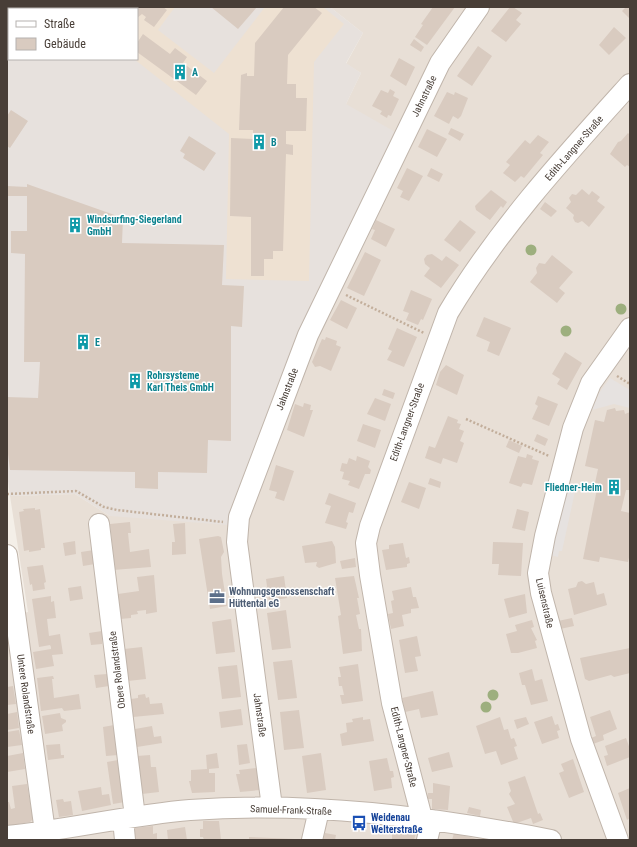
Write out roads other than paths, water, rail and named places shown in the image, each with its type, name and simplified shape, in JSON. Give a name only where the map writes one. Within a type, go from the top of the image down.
[{"type":"street","name":"Jahnstraße","points":[[272,807],[237,542],[238,524],[247,492],[308,335],[440,62],[479,7]]},
{"type":"street","name":"Edith-Langner-Straße","points":[[427,819],[392,703],[366,543],[370,526],[448,313],[465,284],[505,228],[630,84]]},
{"type":"street","name":"Luisenstraße","points":[[618,840],[581,739],[541,593],[538,573],[572,428],[591,383],[630,328]]},
{"type":"street","name":"Obere Rolandstraße","points":[[99,524],[129,818],[125,840]]},
{"type":"street","name":"Untere Rolandstraße","points":[[7,555],[45,832]]},
{"type":"street","name":"Samuel-Frank-Straße","points":[[7,836],[45,832],[129,818],[190,810],[272,807],[427,819],[551,840]]},
{"type":"street","points":[[312,840],[319,810]]},
{"type":"street","points":[[426,840],[427,819]]},
{"type":"place","name":"A","points":[[180,72]]},
{"type":"place","name":"B","points":[[259,142]]},
{"type":"place","name":"Windsurfing-Siegerland GmbH","points":[[75,225]]},
{"type":"place","name":"E","points":[[83,342]]},
{"type":"place","name":"Rohrsysteme Karl Theis GmbH","points":[[135,381]]},
{"type":"place","name":"Fliedner-Heim","points":[[614,487]]},
{"type":"place","name":"Wohnungsgenossenschaft Hüttental eG","points":[[217,597]]},
{"type":"place","name":"Weidenau Welterstraße","points":[[359,823]]}]
